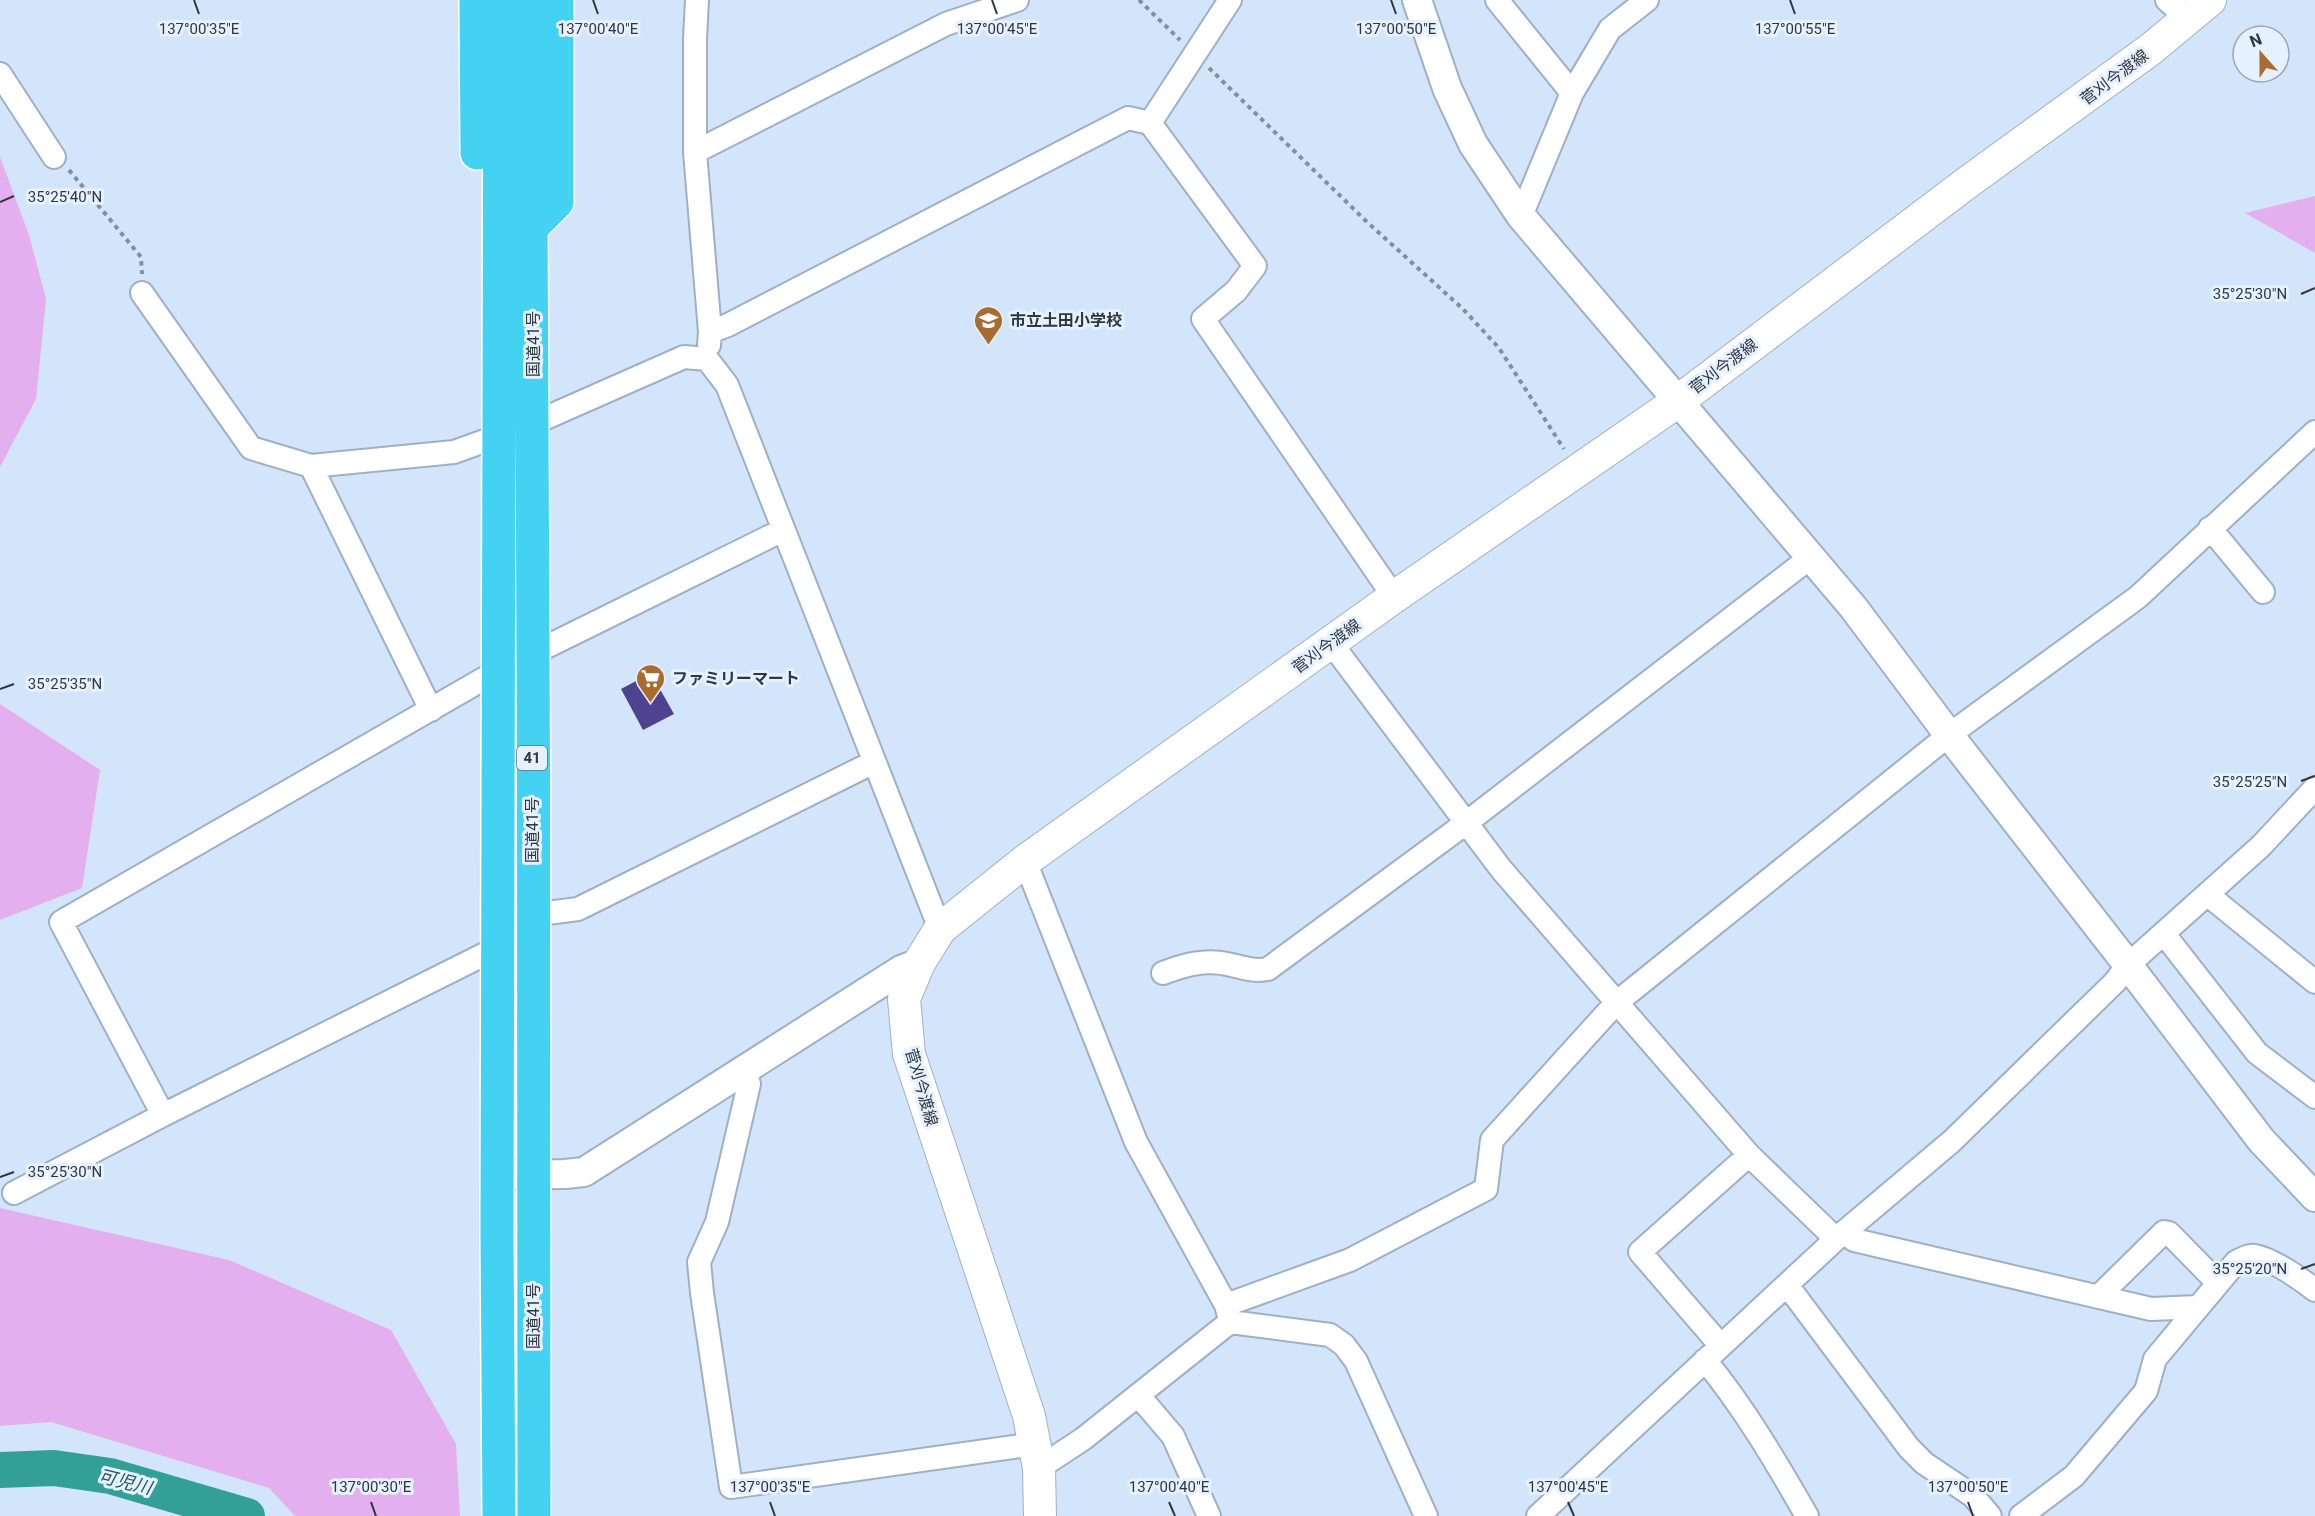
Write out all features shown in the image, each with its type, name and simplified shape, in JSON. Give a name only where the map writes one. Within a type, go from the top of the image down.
[{"type":"highway","points":[[476,0],[478,322],[500,366]]},
{"type":"highway","name":"国道41号","points":[[499,1516],[500,0]]},
{"type":"highway","name":"国道41号","points":[[530,0],[534,1516]]},
{"type":"highway","points":[[532,227],[557,202],[557,0]]},
{"type":"main road","name":"菅刈今渡線","points":[[1040,1516],[1037,1456],[1029,1416],[909,1054],[904,999],[919,963],[940,929],[1025,861],[1394,597],[1677,402],[1968,182],[2142,56],[2188,6]]},
{"type":"street","points":[[697,0],[695,152],[710,332],[707,359],[727,385],[940,929]]},
{"type":"street","points":[[695,152],[946,24],[1017,0]]},
{"type":"street","points":[[1150,123],[1230,0]]},
{"type":"street","points":[[1417,0],[1447,88],[1473,144],[1521,216],[1853,607],[2261,1140],[2315,1197]]},
{"type":"street","points":[[1497,0],[1572,93]]},
{"type":"street","points":[[1521,216],[1572,93],[1610,29],[1647,0]]},
{"type":"street","points":[[0,74],[54,157]]},
{"type":"street","points":[[710,332],[728,325],[1128,117],[1150,123],[1255,266],[1236,291],[1203,319],[1394,597]]},
{"type":"street","points":[[142,293],[251,448],[311,466],[454,452],[532,424],[684,357],[707,359]]},
{"type":"street","points":[[744,1070],[749,1084],[717,1222],[699,1262],[731,1487],[1037,1456],[1083,1439],[1138,1395],[1228,1313],[1350,1260],[1486,1189],[1492,1140],[1616,1003],[1949,735],[2138,597],[2315,432]]},
{"type":"street","points":[[311,466],[431,710]]},
{"type":"street","points":[[2210,528],[2263,592]]},
{"type":"street","points":[[532,654],[783,530]]},
{"type":"street","points":[[1163,973],[1190,963],[1224,963],[1256,971],[1268,969],[1466,823],[1811,557]]},
{"type":"street","points":[[1331,643],[1501,869],[1664,1060],[1672,1065],[1749,1155],[1840,1235],[2151,1309],[2198,1307]]},
{"type":"street","points":[[163,1116],[61,922],[499,670]]},
{"type":"street","points":[[532,915],[578,909],[874,762]]},
{"type":"street","points":[[1538,1516],[1840,1235],[1952,1141],[2115,982],[2128,965],[2262,846],[2315,788]]},
{"type":"street","points":[[1025,861],[1136,1142],[1228,1313],[1330,1335],[1344,1345],[1356,1361],[1426,1516]]},
{"type":"street","points":[[2208,895],[2315,982]]},
{"type":"street","points":[[2164,934],[2257,1053],[2315,1097]]},
{"type":"street","points":[[14,1193],[499,947]]},
{"type":"street","points":[[498,1175],[584,1172],[901,970],[919,963]]},
{"type":"street","points":[[1749,1155],[1640,1252],[1713,1353],[1729,1389],[1759,1434],[1807,1516]]},
{"type":"street","points":[[2098,1297],[2164,1232],[2169,1233],[2218,1283]]},
{"type":"street","points":[[2022,1516],[2074,1476],[2146,1391],[2156,1359],[2236,1262],[2255,1256],[2295,1274],[2315,1290]]},
{"type":"street","points":[[1786,1285],[1909,1448],[1924,1463],[1973,1497],[1990,1516]]},
{"type":"street","points":[[1138,1395],[1173,1436],[1209,1516]]},
{"type":"path","points":[[1139,0],[1366,221],[1463,309],[1498,348],[1566,452]]},
{"type":"path","points":[[41,137],[141,257],[142,293]]},
{"type":"shaded area","points":[[0,157],[29,235],[46,299],[36,399],[0,467]]},
{"type":"shaded area","points":[[2315,196],[2315,253],[2245,213]]},
{"type":"shaded area","points":[[0,704],[100,770],[82,888],[0,920]]},
{"type":"shaded area","points":[[0,1208],[229,1260],[391,1330],[456,1444],[460,1516],[295,1516],[269,1488],[51,1422],[0,1426]]},
{"type":"building","points":[[651,673],[674,714],[643,730],[621,689]]},
{"type":"waterway","name":"可児川","points":[[0,1470],[54,1468],[110,1476],[247,1516]]},
{"type":"place","name":"市立土田小学校","points":[[989,346]]},
{"type":"place","name":"ファミリーマート","points":[[651,704]]}]
